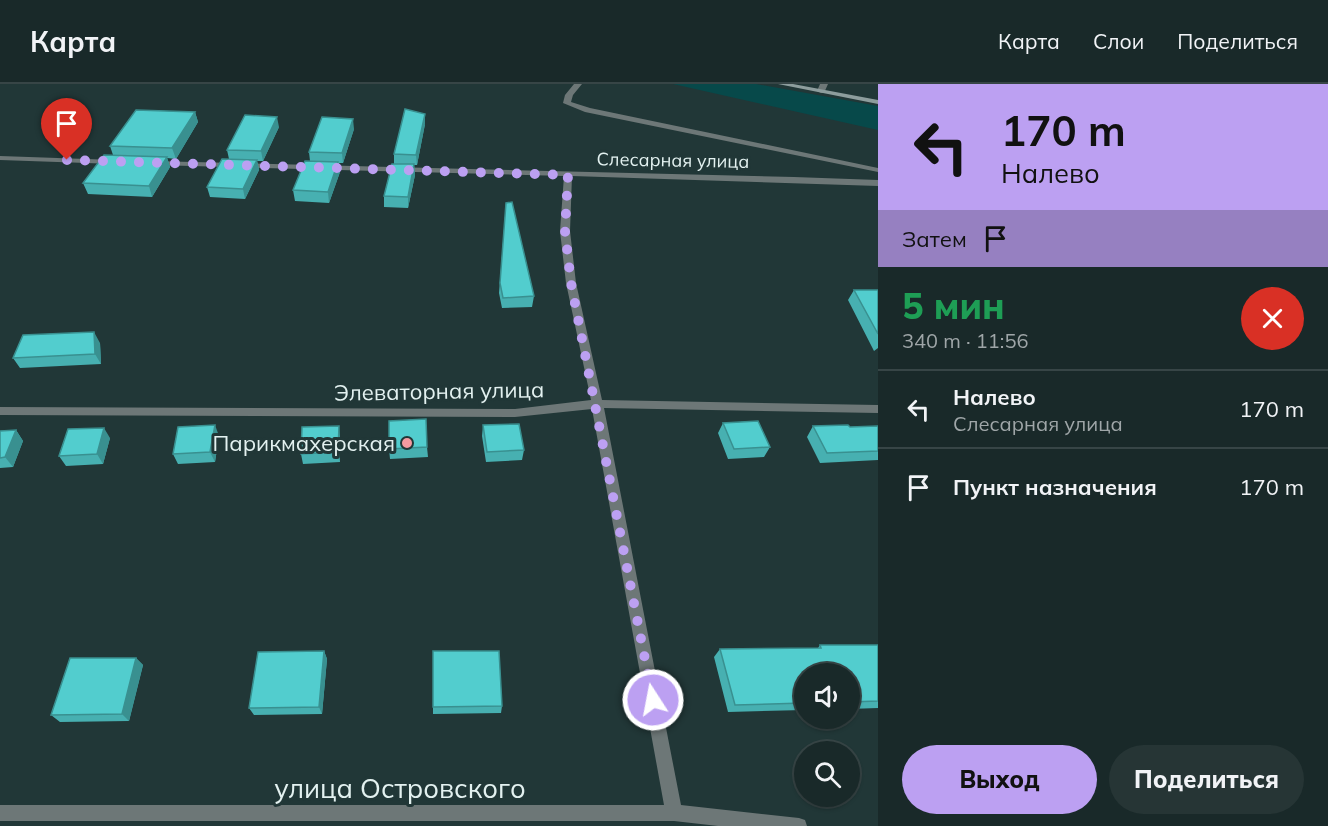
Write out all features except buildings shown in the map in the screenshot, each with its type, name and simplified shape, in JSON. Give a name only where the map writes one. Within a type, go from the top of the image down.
[{"type":"main road","points":[[782,84],[822,88],[878,102]]},
{"type":"street","points":[[578,84],[569,95],[567,103],[588,110],[878,170]]},
{"type":"street","points":[[0,158],[128,162]]},
{"type":"street","name":"Слесарная улица","points":[[140,163],[878,183]]},
{"type":"street","points":[[568,175],[565,231],[571,283],[597,404],[674,813]]},
{"type":"street","name":"Элеваторная улица","points":[[0,411],[515,413],[597,404],[878,408]]},
{"type":"street","name":"улица Островского","points":[[0,813],[674,813],[799,826]]},
{"type":"shaded area","points":[[673,84],[756,84],[878,106],[878,130]]},
{"type":"place","name":"Парикмахерская","points":[[407,443]]},
{"type":"route","points":[[67,160],[568,175],[565,231],[571,283],[597,404],[653,700]]}]
